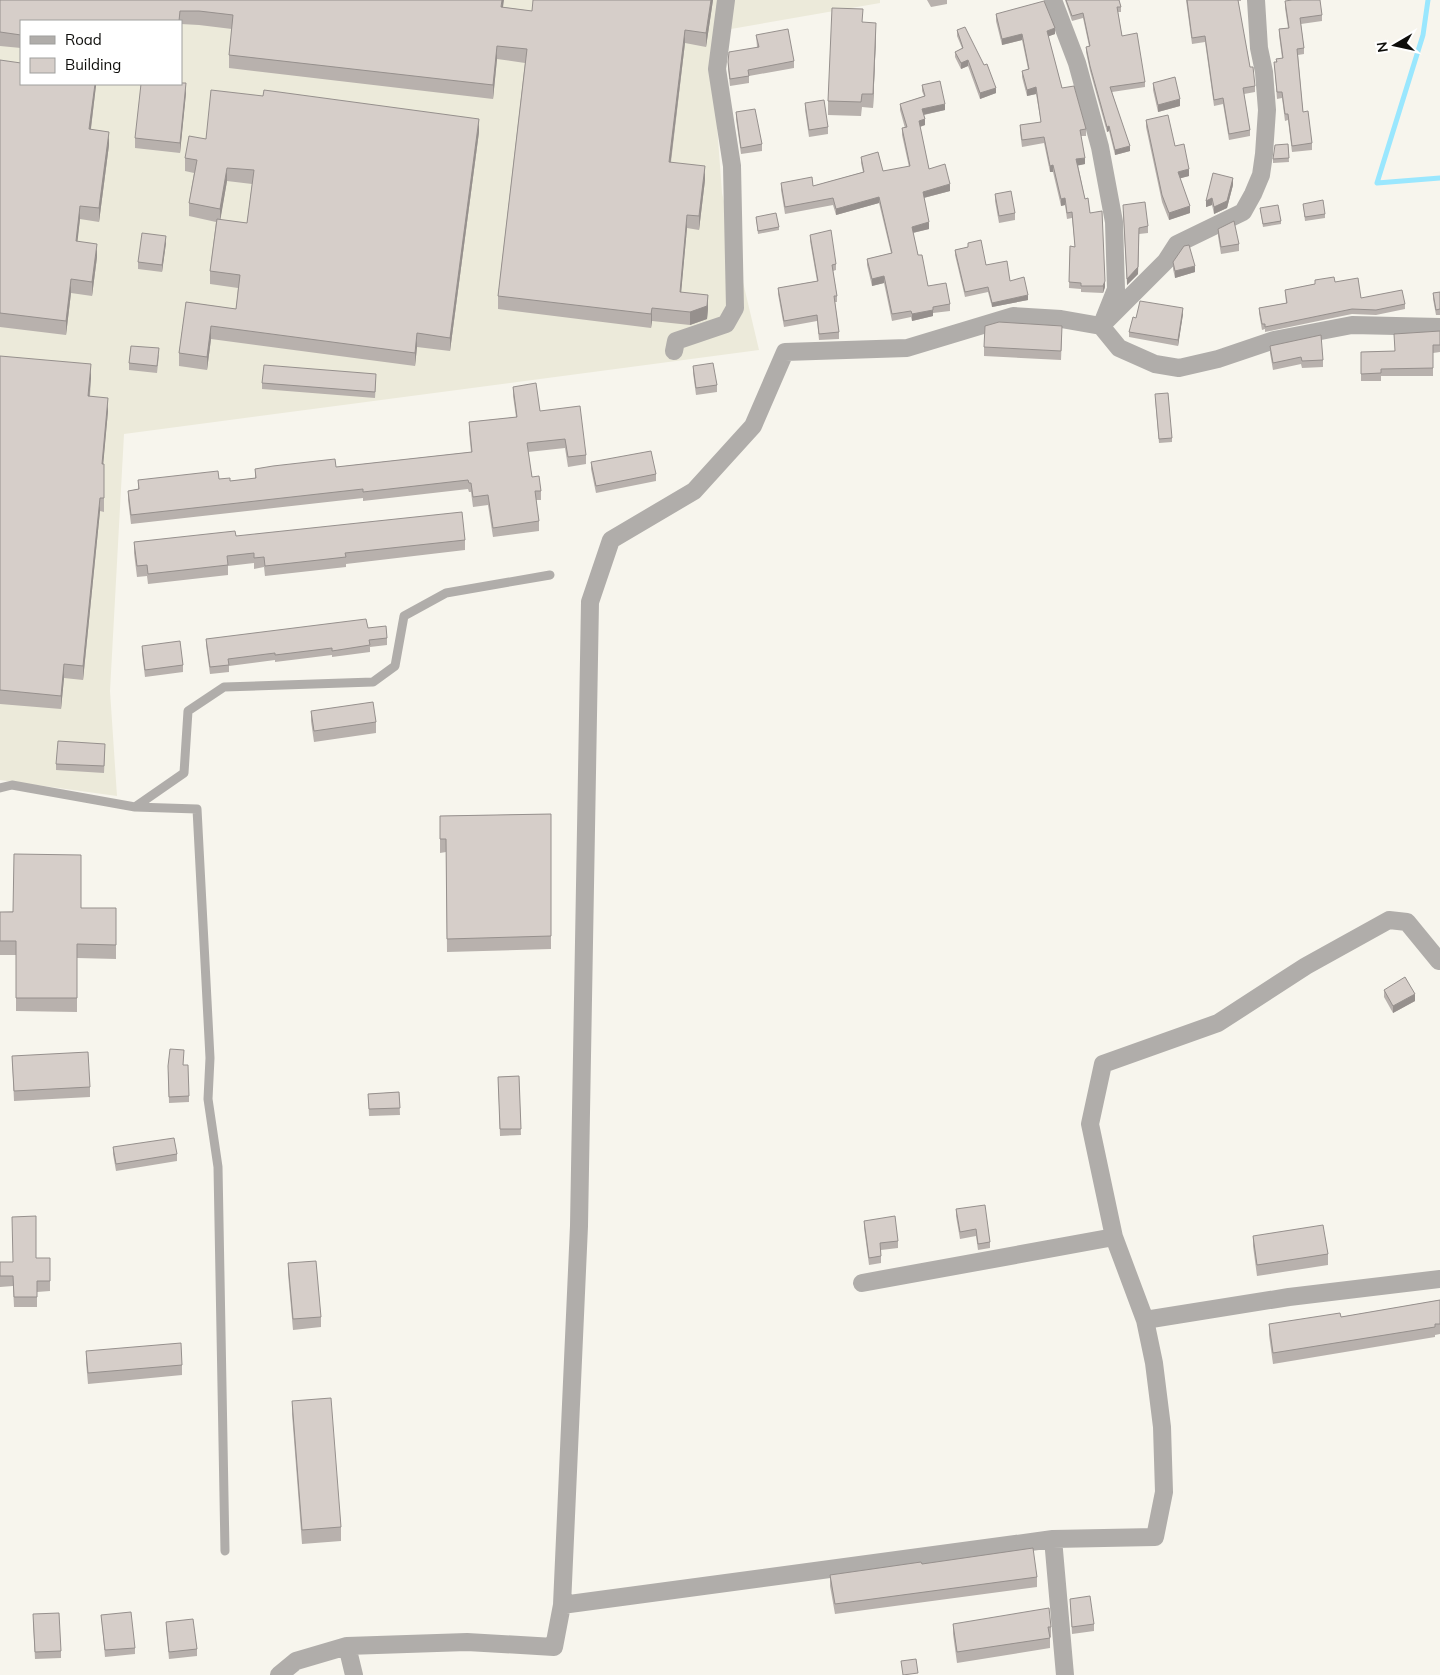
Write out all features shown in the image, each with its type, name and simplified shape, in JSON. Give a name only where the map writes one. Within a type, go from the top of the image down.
[{"type":"street","points":[[674,352],[676,341],[726,324],[735,308],[732,166],[717,69],[726,0]]},
{"type":"street","points":[[1053,0],[1078,63],[1100,147],[1114,222],[1116,289],[1102,326]]},
{"type":"street","points":[[1102,326],[1166,261],[1178,244],[1243,212],[1253,194],[1260,175],[1264,154],[1267,110],[1264,72],[1258,48],[1256,0]]},
{"type":"street","points":[[279,1675],[296,1661],[347,1646],[467,1642],[554,1647],[562,1605],[579,1226],[590,602],[611,540],[694,491],[753,426],[785,352],[907,348],[1013,316],[1061,319],[1102,326],[1120,348],[1155,364],[1179,368],[1218,359],[1274,340],[1352,325],[1440,327]]},
{"type":"street","points":[[562,1605],[1053,1539],[1155,1537],[1164,1492],[1162,1427],[1154,1363],[1145,1320],[1114,1237],[1090,1124],[1103,1064],[1218,1023],[1306,966],[1389,920],[1407,922],[1439,960]]},
{"type":"street","points":[[862,1282],[1114,1237]]},
{"type":"street","points":[[1145,1320],[1288,1297],[1440,1279]]},
{"type":"street","points":[[1053,1539],[1065,1675]]},
{"type":"street","points":[[347,1646],[354,1675]]},
{"type":"lane","points":[[136,807],[184,773],[188,711],[224,687],[373,682],[395,666],[404,616],[446,593],[550,575]]},
{"type":"lane","points":[[0,788],[12,785],[136,807],[196,809],[210,1058],[208,1100],[218,1167],[224,1551]]},
{"type":"shaded area","points":[[0,0],[880,0],[880,3],[731,29],[712,57],[722,193],[759,350],[124,434],[110,691],[117,796],[0,780]]},
{"type":"building","points":[[0,0],[502,0],[501,7],[532,11],[533,0],[711,0],[706,33],[685,30],[669,162],[705,166],[699,216],[687,215],[680,292],[708,295],[707,306],[690,312],[652,308],[651,314],[498,296],[527,49],[497,46],[493,85],[229,55],[233,15],[199,11],[180,11],[179,20],[20,20],[20,35],[0,32]]},
{"type":"building","points":[[1066,0],[1119,0],[1121,7],[1117,7],[1122,36],[1137,33],[1145,82],[1110,87],[1130,146],[1115,150],[1090,66],[1086,47],[1090,46],[1083,13],[1072,16]]},
{"type":"building","points":[[1187,0],[1238,0],[1250,67],[1253,67],[1255,86],[1243,88],[1250,130],[1229,134],[1223,98],[1214,100],[1205,36],[1192,38]]},
{"type":"building","points":[[1320,0],[1322,15],[1300,18],[1304,48],[1297,49],[1303,112],[1308,111],[1312,143],[1292,146],[1288,114],[1285,114],[1282,92],[1277,92],[1274,62],[1277,62],[1276,59],[1283,58],[1279,29],[1289,28],[1285,1]]},
{"type":"building","points":[[1044,1],[1055,28],[1047,31],[1062,88],[1074,86],[1086,129],[1080,130],[1085,158],[1076,159],[1085,199],[1088,198],[1090,213],[1102,211],[1105,281],[1103,286],[1081,286],[1081,283],[1069,282],[1070,246],[1075,247],[1072,212],[1067,213],[1065,198],[1061,199],[1053,165],[1050,166],[1044,137],[1022,140],[1020,125],[1041,122],[1036,87],[1027,90],[1022,71],[1029,69],[1022,34],[1002,39],[996,14]]},
{"type":"building","points":[[832,8],[863,9],[862,22],[876,23],[873,94],[862,94],[861,102],[828,101]]},
{"type":"building","points":[[965,27],[984,65],[987,64],[996,88],[980,93],[968,60],[961,63],[955,52],[963,48],[957,30]]},
{"type":"building","points":[[788,29],[794,61],[748,70],[749,76],[730,79],[729,52],[759,47],[756,35]]},
{"type":"building","points":[[0,60],[20,63],[20,85],[95,85],[89,129],[109,132],[99,208],[80,206],[76,241],[97,244],[92,282],[71,279],[66,321],[0,313]]},
{"type":"building","points":[[1175,77],[1180,99],[1158,105],[1153,83]]},
{"type":"building","points":[[940,81],[945,104],[922,109],[925,119],[919,121],[929,169],[945,164],[950,184],[923,192],[929,222],[912,227],[918,255],[922,255],[928,286],[946,283],[950,304],[912,314],[911,311],[892,314],[884,276],[872,279],[867,259],[892,253],[879,197],[836,209],[833,198],[785,207],[781,183],[812,177],[813,186],[864,172],[861,157],[878,152],[883,171],[910,166],[902,128],[907,127],[900,104],[925,96],[922,85]]},
{"type":"building","points":[[182,83],[186,83],[180,143],[135,138],[141,85],[182,85]]},
{"type":"building","points":[[211,90],[263,96],[264,90],[479,119],[450,338],[417,333],[415,353],[211,326],[207,357],[179,353],[186,302],[236,309],[240,275],[210,271],[217,219],[247,223],[254,170],[227,168],[220,209],[189,203],[197,160],[185,158],[189,136],[206,139]]},
{"type":"building","points":[[824,100],[828,127],[809,130],[805,103]]},
{"type":"building","points":[[755,109],[762,144],[741,148],[736,112]]},
{"type":"building","points":[[1168,115],[1175,146],[1184,144],[1189,169],[1178,172],[1190,206],[1169,213],[1162,195],[1146,120]]},
{"type":"building","points":[[1288,144],[1289,158],[1273,159],[1275,145]]},
{"type":"building","points":[[1213,173],[1233,178],[1227,201],[1214,207],[1212,198],[1206,201]]},
{"type":"building","points":[[1011,191],[1015,213],[999,216],[995,194]]},
{"type":"building","points":[[1323,200],[1325,214],[1305,217],[1303,204]]},
{"type":"building","points":[[1145,202],[1148,226],[1139,228],[1138,267],[1127,279],[1123,205]]},
{"type":"building","points":[[1278,205],[1281,221],[1263,224],[1260,208]]},
{"type":"building","points":[[776,213],[779,227],[758,231],[756,217]]},
{"type":"building","points":[[1234,221],[1239,244],[1221,247],[1218,229]]},
{"type":"building","points":[[831,230],[836,264],[832,265],[837,296],[834,296],[839,332],[819,334],[817,315],[784,321],[778,288],[818,281],[810,235]]},
{"type":"building","points":[[142,233],[166,236],[162,265],[138,262]]},
{"type":"building","points":[[981,240],[986,265],[1007,261],[1010,281],[1024,277],[1028,295],[992,303],[988,287],[965,292],[955,250],[968,247],[968,243]]},
{"type":"building","points":[[1189,245],[1195,266],[1175,271],[1173,262],[1184,246]]},
{"type":"building","points":[[1334,277],[1335,282],[1358,278],[1361,298],[1402,290],[1405,304],[1376,310],[1352,309],[1265,327],[1265,324],[1262,324],[1259,308],[1287,303],[1285,290],[1315,284],[1315,280]]},
{"type":"building","points":[[1440,292],[1440,309],[1436,310],[1433,293]]},
{"type":"building","points":[[1140,301],[1183,308],[1178,340],[1129,332],[1133,317],[1136,318]]},
{"type":"building","points":[[999,322],[1062,326],[1061,351],[984,347],[985,326]]},
{"type":"building","points":[[1440,331],[1440,345],[1433,345],[1433,368],[1381,369],[1381,373],[1361,374],[1361,352],[1395,351],[1394,334]]},
{"type":"building","points":[[1321,335],[1323,360],[1302,361],[1301,357],[1273,363],[1270,346]]},
{"type":"building","points":[[131,346],[159,348],[157,366],[129,363]]},
{"type":"building","points":[[0,356],[91,364],[88,396],[108,398],[102,464],[104,464],[104,498],[100,498],[83,666],[64,664],[61,696],[0,690]]},
{"type":"building","points":[[713,363],[717,385],[696,388],[693,366]]},
{"type":"building","points":[[264,365],[376,374],[375,392],[262,383]]},
{"type":"building","points":[[536,383],[540,411],[580,406],[586,455],[568,457],[565,439],[527,443],[532,477],[539,476],[541,491],[535,491],[539,521],[493,528],[488,495],[473,497],[471,483],[468,480],[363,492],[363,489],[131,515],[128,491],[139,489],[138,480],[218,471],[219,479],[230,478],[230,481],[256,478],[255,469],[273,466],[335,459],[336,467],[472,452],[469,422],[517,417],[513,387]]},
{"type":"building","points":[[1168,393],[1172,438],[1159,439],[1155,394]]},
{"type":"building","points":[[651,451],[656,474],[596,486],[591,462]]},
{"type":"building","points":[[462,512],[465,540],[345,553],[346,557],[265,566],[264,557],[254,558],[254,553],[227,556],[228,565],[148,574],[147,565],[137,566],[134,542],[235,531],[236,536]]},
{"type":"building","points":[[366,619],[368,628],[386,626],[387,638],[369,640],[370,645],[332,651],[332,648],[228,659],[229,665],[210,667],[206,639]]},
{"type":"building","points":[[180,641],[183,665],[145,670],[142,646]]},
{"type":"building","points":[[373,702],[376,722],[314,731],[311,711]]},
{"type":"building","points":[[58,741],[105,744],[104,766],[56,764]]},
{"type":"building","points":[[551,814],[551,936],[447,939],[446,839],[440,839],[440,816]]},
{"type":"building","points":[[14,854],[81,855],[81,908],[116,908],[116,945],[77,944],[77,998],[16,998],[16,941],[0,941],[0,912],[13,912]]},
{"type":"building","points":[[1405,977],[1415,994],[1393,1006],[1384,990]]},
{"type":"building","points":[[170,1049],[184,1050],[183,1065],[188,1065],[189,1096],[169,1097],[168,1066]]},
{"type":"building","points":[[88,1052],[90,1087],[14,1091],[12,1056]]},
{"type":"building","points":[[519,1076],[521,1129],[500,1129],[498,1077]]},
{"type":"building","points":[[399,1092],[400,1108],[369,1109],[368,1094]]},
{"type":"building","points":[[174,1138],[177,1154],[116,1164],[113,1147]]},
{"type":"building","points":[[985,1205],[990,1242],[978,1244],[976,1229],[960,1232],[956,1209]]},
{"type":"building","points":[[36,1216],[36,1258],[50,1258],[50,1281],[37,1281],[37,1297],[14,1297],[13,1276],[0,1276],[0,1262],[13,1262],[12,1217]]},
{"type":"building","points":[[895,1216],[898,1241],[880,1243],[881,1256],[869,1258],[864,1221]]},
{"type":"building","points":[[1323,1225],[1328,1254],[1257,1265],[1253,1236]]},
{"type":"building","points":[[316,1261],[321,1317],[293,1319],[288,1263]]},
{"type":"building","points":[[1440,1300],[1440,1324],[1435,1324],[1435,1327],[1273,1353],[1269,1324],[1340,1313],[1341,1317]]},
{"type":"building","points":[[181,1343],[182,1365],[88,1373],[86,1351]]},
{"type":"building","points":[[331,1398],[341,1527],[302,1530],[292,1401]]},
{"type":"building","points":[[1033,1548],[1037,1577],[835,1604],[830,1575]]},
{"type":"building","points":[[1090,1596],[1094,1624],[1072,1627],[1070,1599]]},
{"type":"building","points":[[1049,1608],[1051,1627],[1048,1627],[1050,1638],[957,1652],[953,1624]]},
{"type":"building","points":[[131,1612],[135,1648],[105,1650],[101,1615]]},
{"type":"building","points":[[59,1613],[61,1651],[35,1652],[33,1614]]},
{"type":"building","points":[[193,1619],[197,1649],[169,1652],[166,1622]]},
{"type":"building","points":[[916,1659],[918,1673],[903,1675],[901,1661]]},
{"type":"waterway","points":[[1428,0],[1423,35],[1377,183],[1440,178]]}]
